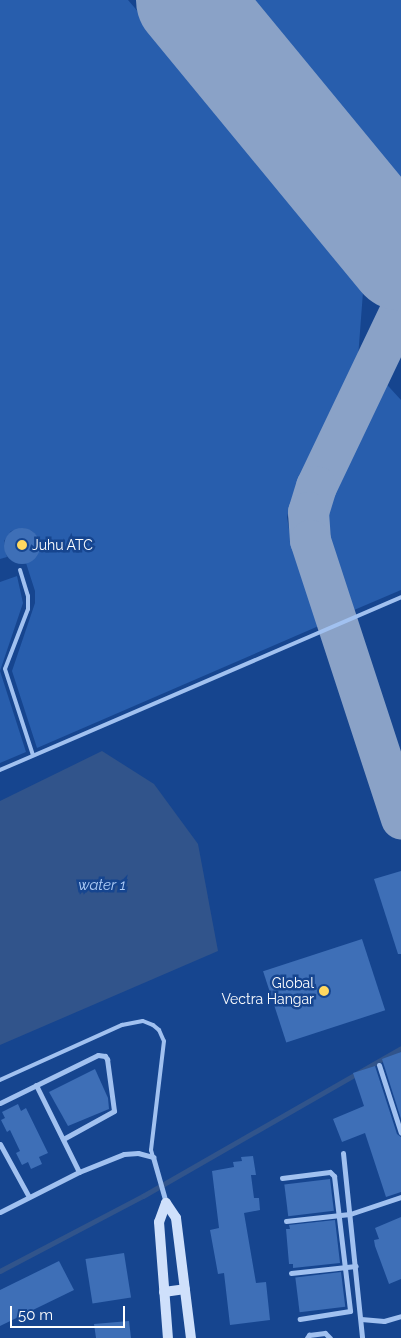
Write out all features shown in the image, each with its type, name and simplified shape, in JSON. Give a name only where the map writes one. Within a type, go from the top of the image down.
[{"type":"street","points":[[0,1103],[98,1055],[107,1059],[114,1111],[63,1139]]},
{"type":"street","points":[[379,1065],[401,1133]]},
{"type":"street","points":[[36,1085],[79,1172]]},
{"type":"street","points":[[0,1144],[29,1197]]},
{"type":"street","points":[[0,1212],[79,1172],[124,1154],[138,1153],[153,1157],[165,1200],[176,1218],[191,1338]]},
{"type":"street","points":[[342,1153],[356,1266],[362,1338]]},
{"type":"street","points":[[282,1178],[331,1172],[334,1176],[349,1312],[300,1319]]},
{"type":"street","points":[[286,1221],[350,1214],[401,1197]]},
{"type":"street","points":[[165,1200],[159,1222],[168,1338]]},
{"type":"street","points":[[291,1273],[356,1266]]},
{"type":"street","points":[[164,1292],[185,1289]]},
{"type":"street","points":[[361,1319],[384,1321],[401,1316]]},
{"type":"street","points":[[307,1338],[309,1335],[325,1333],[330,1338]]},
{"type":"lane","points":[[20,570],[28,596],[28,609],[5,669],[33,755]]},
{"type":"lane","points":[[0,770],[401,597]]},
{"type":"lane","points":[[0,1080],[122,1025],[143,1021],[153,1025],[159,1030],[164,1041],[151,1150],[153,1157]]},
{"type":"shaded area","points":[[0,0],[128,0],[343,250],[360,276],[363,292],[358,358],[293,495],[287,517],[289,529],[321,625],[37,748],[12,671],[35,603],[35,591],[26,563],[37,556],[40,543],[38,537],[32,531],[24,528],[11,531],[4,541],[7,557],[0,559]]},
{"type":"shaded area","points":[[238,0],[401,0],[401,201],[335,117],[338,103],[323,84],[304,82],[242,9]]},
{"type":"shaded area","points":[[379,376],[401,400],[401,590],[340,616],[315,524],[321,490]]},
{"type":"shaded area","points":[[17,576],[23,603],[0,671],[0,582]]},
{"type":"shaded area","points":[[0,671],[26,752],[0,763]]},
{"type":"water","name":"water 1","points":[[102,751],[154,784],[198,844],[218,951],[0,1045],[0,801]]},
{"type":"building","name":"Juhu ATC","points":[[22,528],[29,529],[35,533],[39,539],[39,553],[35,559],[29,563],[22,564],[15,563],[9,559],[5,553],[4,546],[5,539],[9,533],[15,529]]},
{"type":"building","points":[[401,871],[401,954],[398,954],[374,879]]},
{"type":"building","name":"Global Vectra Hangar","points":[[362,939],[385,1010],[286,1042],[263,971]]},
{"type":"building","points":[[401,1052],[401,1119],[382,1059]]},
{"type":"building","points":[[375,1066],[397,1134],[401,1137],[401,1192],[386,1197],[365,1133],[342,1142],[333,1119],[364,1106],[353,1073]]},
{"type":"building","points":[[95,1069],[108,1098],[109,1109],[68,1126],[49,1092]]},
{"type":"building","points":[[18,1104],[21,1111],[26,1108],[48,1153],[39,1157],[42,1164],[31,1169],[28,1162],[22,1165],[16,1153],[20,1151],[10,1130],[7,1132],[1,1120],[5,1118],[2,1112]]},
{"type":"building","points":[[253,1156],[256,1175],[251,1175],[254,1198],[259,1198],[260,1210],[244,1213],[256,1283],[266,1282],[270,1320],[230,1325],[224,1273],[218,1274],[210,1230],[219,1228],[212,1171],[234,1167],[233,1162],[242,1161],[241,1157]]},
{"type":"building","points":[[330,1179],[334,1211],[288,1216],[284,1185]]},
{"type":"building","points":[[401,1217],[401,1279],[389,1284],[375,1246],[374,1240],[379,1239],[375,1228]]},
{"type":"building","points":[[335,1220],[340,1263],[293,1268],[293,1264],[289,1264],[286,1229],[290,1229],[289,1225]]},
{"type":"building","points":[[124,1253],[131,1297],[93,1304],[85,1259]]},
{"type":"building","points":[[59,1261],[74,1290],[0,1326],[0,1290]]},
{"type":"building","points":[[341,1272],[345,1307],[300,1312],[295,1278]]},
{"type":"building","points":[[129,1321],[131,1338],[96,1338],[94,1324]]},
{"type":"waterway","points":[[0,1271],[143,1196],[401,1048]]},
{"type":"taxiway","points":[[197,0],[198,12]]},
{"type":"taxiway","points":[[401,308],[316,486],[308,512],[310,540],[401,819]]},
{"type":"runway","points":[[188,0],[401,258]]},
{"type":"place","name":"Juhu ATC","points":[[22,545]]},
{"type":"place","name":"Global Vectra Hangar","points":[[324,991]]}]
